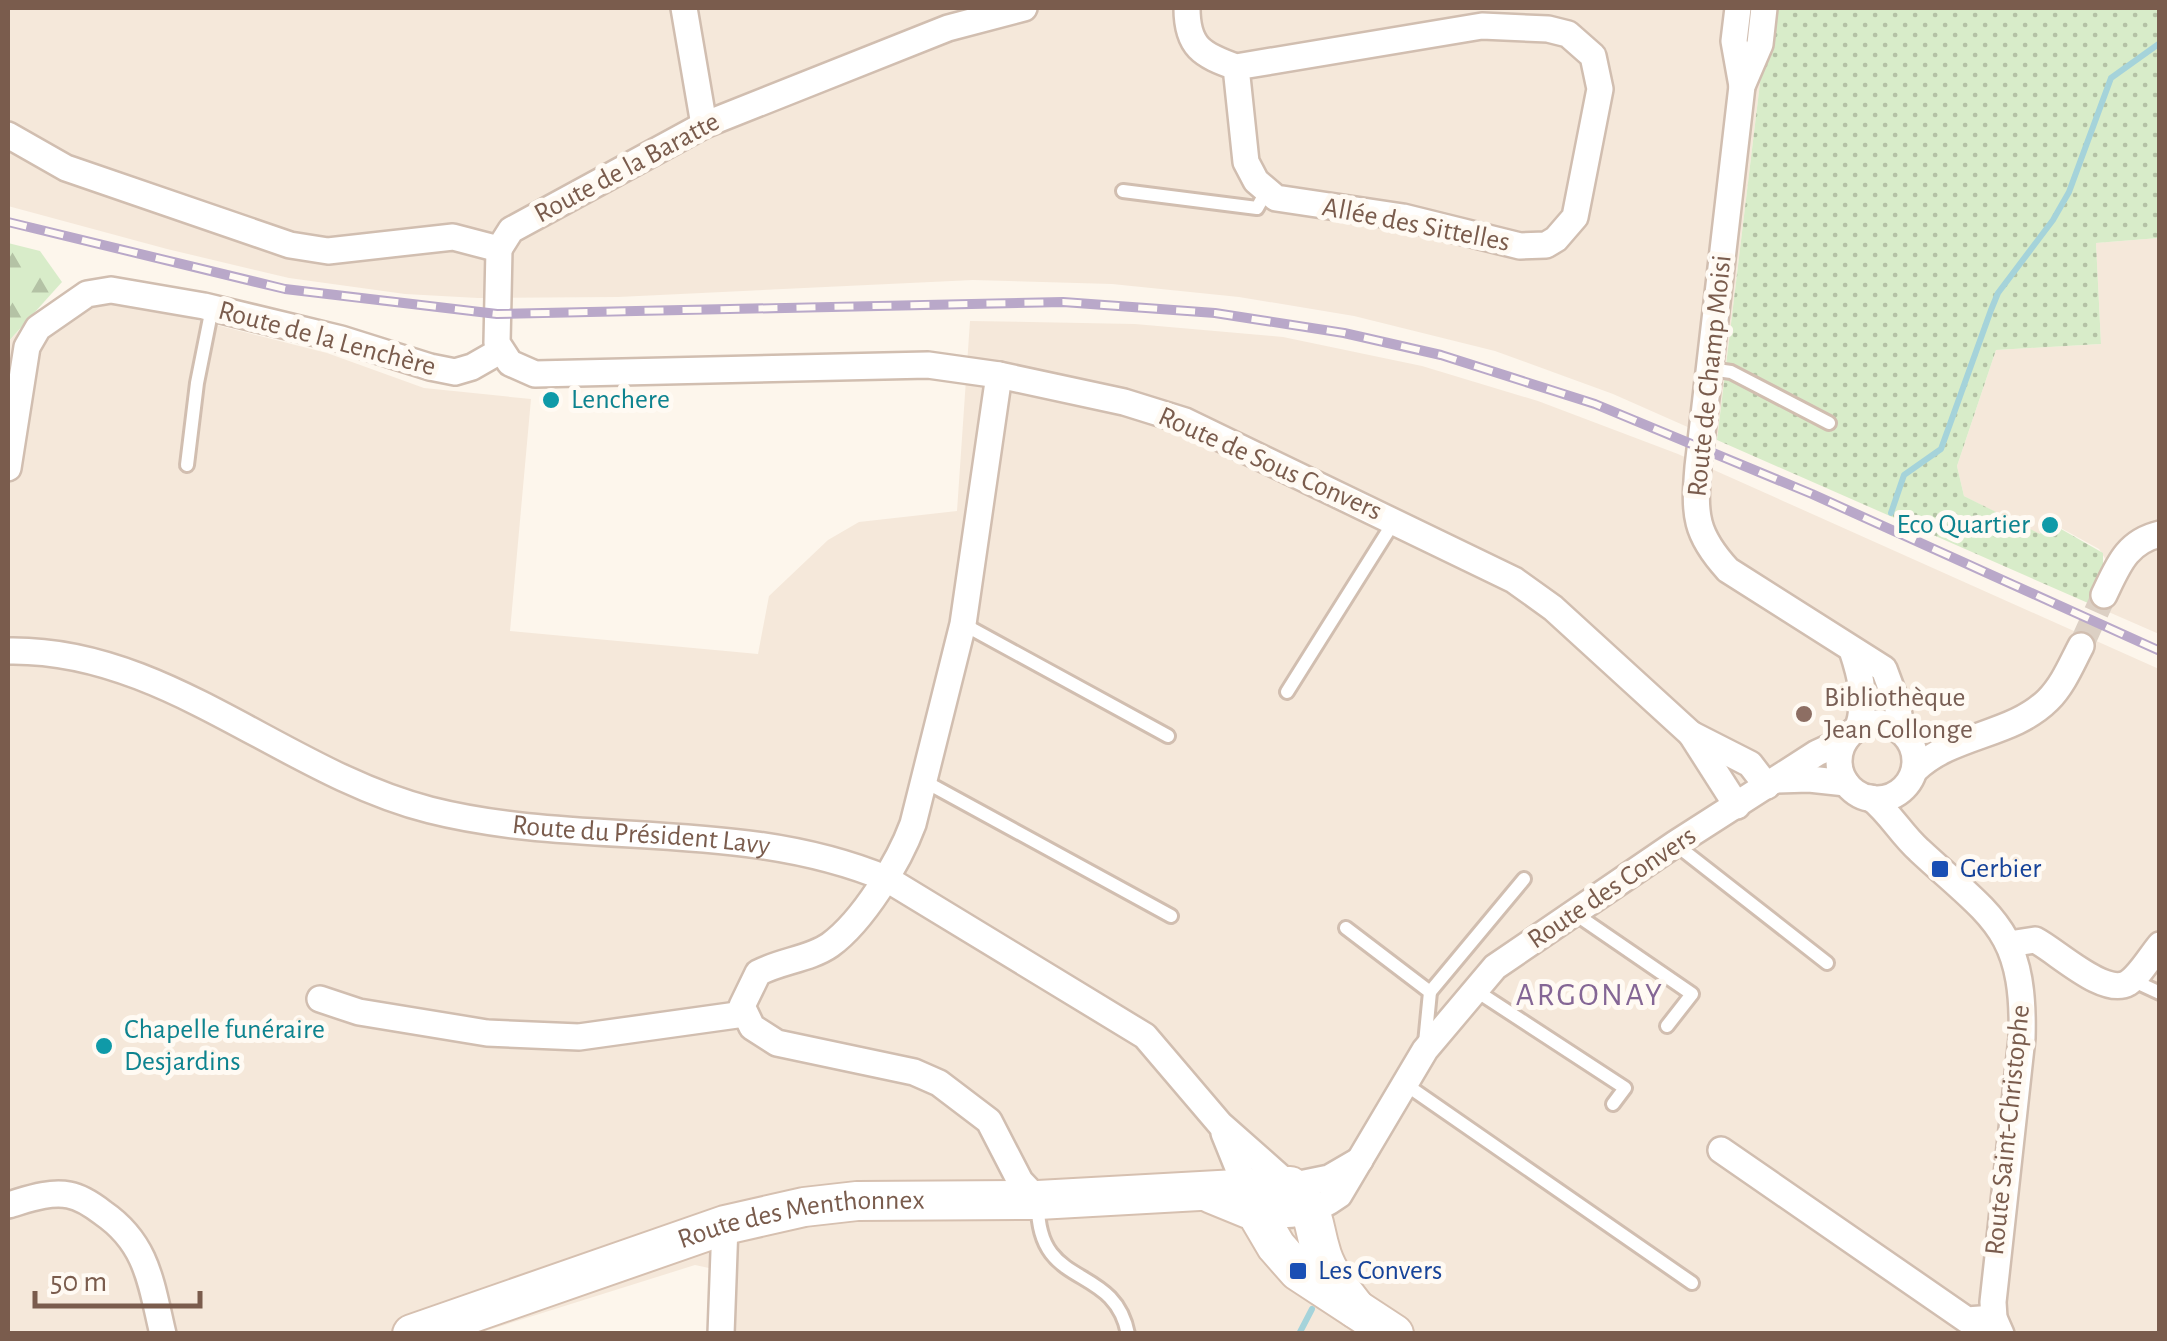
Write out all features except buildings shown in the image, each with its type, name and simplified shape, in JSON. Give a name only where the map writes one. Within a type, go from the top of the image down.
[{"type":"street","points":[[684,8],[704,125]]},
{"type":"street","name":"Route de la Baratte","points":[[499,249],[510,230],[704,125],[945,18],[1024,8]]},
{"type":"street","points":[[1187,8],[1188,31],[1197,48],[1236,67],[1246,162],[1266,192]]},
{"type":"street","name":"Route de Champ Moisi","points":[[1738,8],[1734,41],[1742,86],[1697,521],[1708,548],[1728,570],[1884,669],[1904,734]]},
{"type":"street","name":"Route de Champ Moisi","points":[[1742,86],[1760,44],[1764,8]]},
{"type":"street","name":"Allée des Sittelles","points":[[1236,67],[1482,26],[1548,29],[1568,34],[1584,45],[1598,71],[1600,89],[1575,217],[1556,239],[1546,244],[1520,246],[1403,217],[1288,202],[1266,192]]},
{"type":"street","points":[[8,135],[66,168],[290,245],[328,250],[453,237],[499,249],[496,336],[500,351],[522,370],[535,374],[928,365],[999,376],[962,624],[913,824],[902,854],[886,879],[828,947],[758,974],[742,1006],[762,1036],[778,1043],[914,1072],[938,1082],[989,1122],[1020,1180],[1038,1200]]},
{"type":"street","name":"Route de la Lenchère","points":[[8,468],[27,347],[38,328],[87,294],[111,290],[212,308],[342,339],[455,372],[472,368],[500,351]]},
{"type":"street","name":"Route de Sous Convers","points":[[999,376],[1124,402],[1185,421],[1495,569],[1543,600],[1691,734],[1750,764],[1772,783]]},
{"type":"street","points":[[2104,595],[2126,552],[2144,539],[2160,534]]},
{"type":"street","points":[[1852,650],[1862,680],[1863,712],[1839,755],[1839,767],[1846,783],[1871,798],[1896,794],[1925,760],[2046,703],[2064,680],[2081,646]]},
{"type":"street","name":"Route du Président Lavy","points":[[8,651],[72,656],[122,670],[207,706],[343,778],[431,810],[550,830],[723,841],[780,849],[856,866],[886,879],[1145,1036],[1220,1124],[1301,1198],[1322,1256],[1356,1310]]},
{"type":"street","points":[[1852,734],[1880,722],[1904,734],[1964,740]]},
{"type":"street","name":"Route de Sous Convers","points":[[1691,734],[1737,806]]},
{"type":"street","name":"Route des Convers","points":[[1301,1198],[1360,1160],[1425,1050],[1495,967],[1676,844],[1852,734]]},
{"type":"street","points":[[1904,734],[1914,750],[1910,819],[1914,846]]},
{"type":"street","points":[[1772,783],[1808,778],[1846,783]]},
{"type":"street","name":"Route Saint-Christophe","points":[[1871,798],[1914,846],[1980,905],[2009,944],[2019,969],[2022,1038],[1996,1256],[1997,1326]]},
{"type":"street","points":[[2009,944],[2035,940],[2096,980],[2117,986],[2132,980],[2160,945]]},
{"type":"street","points":[[320,1000],[359,1012],[506,1034],[579,1036],[744,1014]]},
{"type":"street","name":"Route du Président Lavy","points":[[1220,1124],[1250,1199],[1276,1246],[1298,1272],[1394,1334]]},
{"type":"street","points":[[1721,1150],[1967,1320],[1997,1326]]},
{"type":"street","name":"Route des Menthonnex","points":[[412,1334],[725,1225],[804,1207],[857,1201],[1038,1200],[1205,1191],[1250,1199],[1301,1198]]},
{"type":"street","points":[[8,1205],[69,1195],[112,1219],[132,1237],[144,1256],[164,1334]]},
{"type":"street","points":[[721,1334],[725,1225]]},
{"type":"lane","points":[[1123,191],[1257,208],[1266,192]]},
{"type":"lane","points":[[188,466],[197,383],[212,308]]},
{"type":"lane","points":[[1710,369],[1732,372],[1829,422]]},
{"type":"lane","points":[[1286,692],[1395,520]]},
{"type":"lane","points":[[962,624],[1168,736]]},
{"type":"lane","points":[[923,780],[1172,916]]},
{"type":"lane","points":[[1676,844],[1826,963]]},
{"type":"lane","points":[[1425,1050],[1430,992],[1524,879]]},
{"type":"lane","points":[[1574,913],[1692,994],[1667,1026]]},
{"type":"lane","points":[[1346,928],[1430,992]]},
{"type":"lane","points":[[2132,980],[2160,993]]},
{"type":"lane","points":[[1475,990],[1625,1088],[1613,1104]]},
{"type":"lane","points":[[1405,1084],[1692,1283]]},
{"type":"lane","points":[[1038,1200],[1039,1232],[1051,1253],[1071,1272],[1116,1300],[1124,1313],[1128,1334]]},
{"type":"shaded area","points":[[8,8],[1769,8],[1717,440],[1613,394],[1495,351],[1354,316],[1239,297],[1112,284],[973,280],[618,297],[478,298],[405,294],[289,278],[167,249],[8,206]]},
{"type":"shaded area","points":[[2159,238],[2159,634],[2088,603],[2106,560],[2099,549],[2048,521],[2040,535],[1964,496],[1957,466],[1996,350],[2101,344],[2096,243]]},
{"type":"shaded area","points":[[121,301],[327,353],[424,388],[531,399],[510,631],[758,654],[769,596],[828,540],[859,522],[957,511],[970,321],[1135,324],[1283,337],[1422,366],[1538,401],[1678,454],[2159,669],[2159,1333],[708,1334],[709,1268],[695,1265],[479,1333],[8,1334],[8,342],[33,316]]},
{"type":"green space","points":[[1769,8],[2159,8],[2159,238],[2096,243],[2101,344],[1996,350],[1957,466],[1964,496],[2040,534],[2047,521],[2103,553],[2103,572],[2088,603],[1717,440]]},
{"type":"green space","points":[[8,243],[40,251],[62,282],[8,342]]},
{"type":"waterway","points":[[1891,513],[1904,475],[1941,449],[1998,293],[2053,220],[2069,192],[2111,78],[2160,43]]},
{"type":"waterway","points":[[1299,1334],[1312,1309]]},
{"type":"tunnel","points":[[2081,646],[2104,595]]},
{"type":"railway","points":[[8,222],[285,289],[497,314],[1063,302],[1215,313],[1344,333],[1441,355],[1595,404],[1812,494],[2160,651]]},
{"type":"place","name":"Lenchere","points":[[551,400]]},
{"type":"place","name":"Eco Quartier","points":[[2050,525]]},
{"type":"place","name":"Bibliothèque Jean Collonge","points":[[1804,714]]},
{"type":"place","name":"Gerbier","points":[[1940,869]]},
{"type":"place","name":"Chapelle funéraire Desjardins","points":[[104,1046]]},
{"type":"place","name":"Les Convers","points":[[1298,1271]]},
{"type":"district","name":"ARGONAY","points":[[1590,995]]}]
